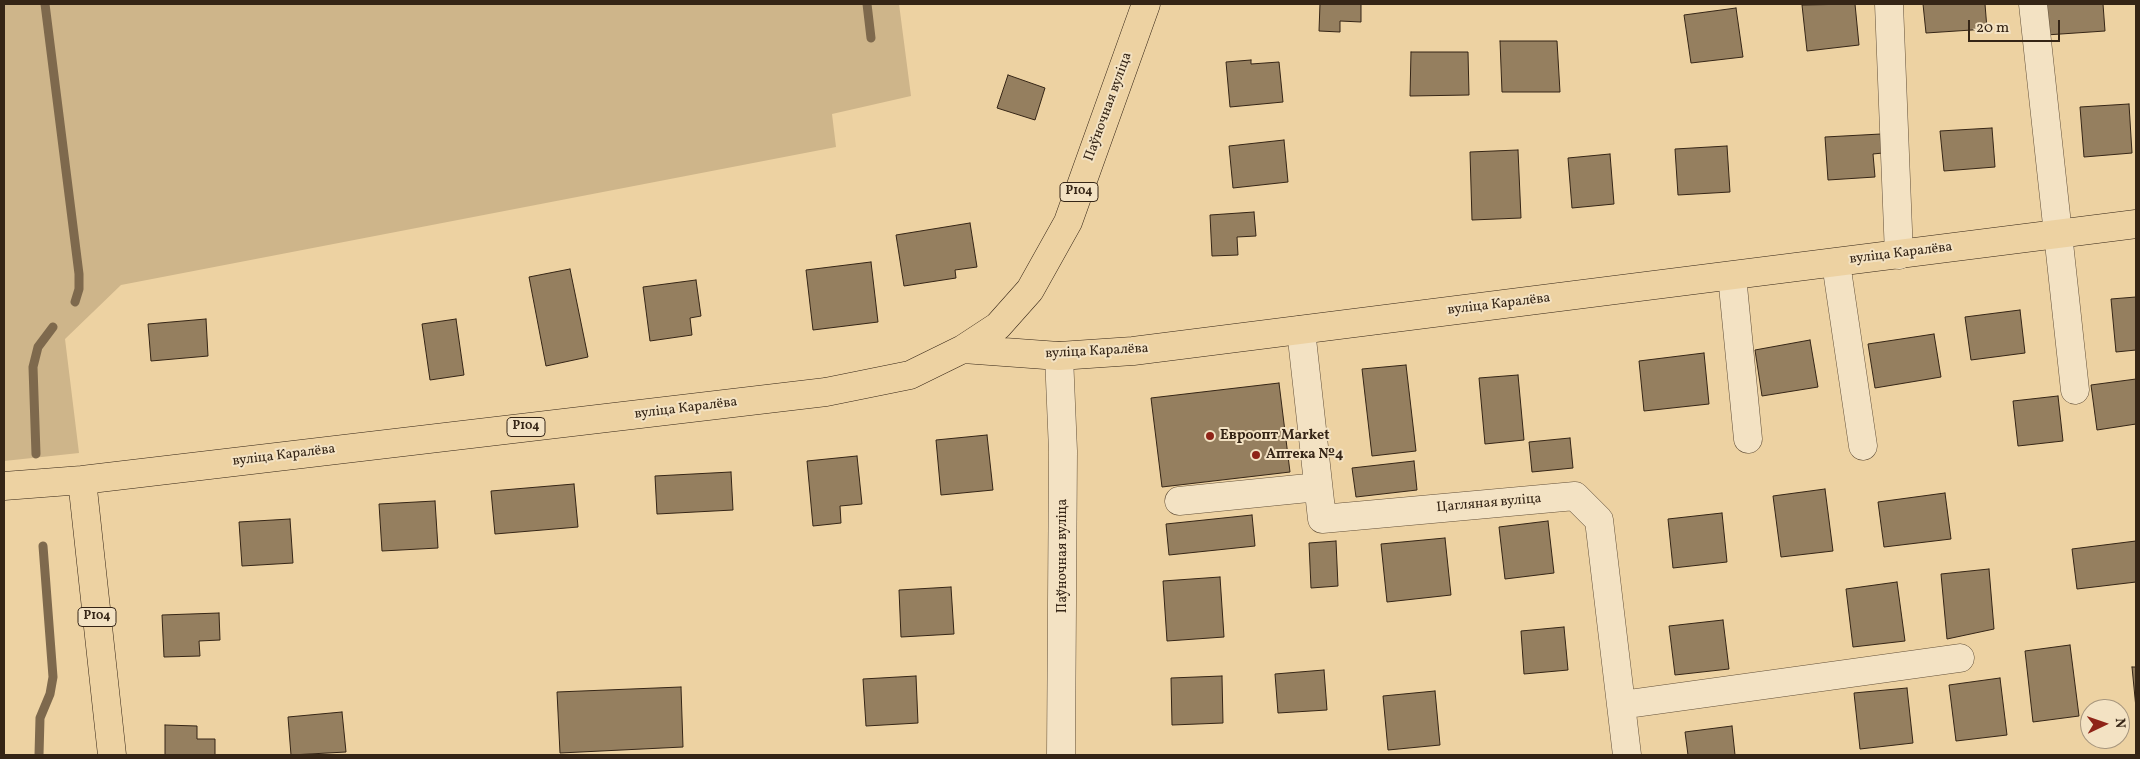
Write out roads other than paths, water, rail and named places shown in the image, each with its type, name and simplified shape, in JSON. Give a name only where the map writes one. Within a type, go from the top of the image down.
[{"type":"main road","name":"Паўночная вуліца","points":[[963,349],[998,326],[1030,290],[1068,222],[1146,4]]},
{"type":"main road","name":"вуліца Каралёва","points":[[4,486],[82,480],[826,392],[910,375],[963,349],[1059,356],[1133,351],[2136,224]]},
{"type":"main road","name":"Р104","points":[[82,480],[112,755]]},
{"type":"street","points":[[1889,4],[1899,255]]},
{"type":"street","points":[[2032,4],[2056,234],[2075,390]]},
{"type":"street","points":[[1836,263],[1863,446]]},
{"type":"street","points":[[1732,276],[1748,439]]},
{"type":"street","name":"Цагляная вуліца","points":[[1301,330],[1322,519],[1576,496],[1599,520],[1627,755]]},
{"type":"street","name":"Паўночная вуліца","points":[[1059,356],[1064,451],[1061,755]]},
{"type":"street","points":[[1179,502],[1318,486]]},
{"type":"street","points":[[1621,705],[1960,658]]},
{"type":"waterway","points":[[45,4],[79,274],[79,289],[75,302]]},
{"type":"waterway","points":[[867,4],[871,38]]},
{"type":"waterway","points":[[36,454],[33,367],[38,347],[53,327]]},
{"type":"waterway","points":[[39,755],[40,718],[50,694],[53,677],[43,546]]},
{"type":"place","name":"Евроопт Market","points":[[1210,436]]},
{"type":"place","name":"Аптека №4","points":[[1256,455]]}]
